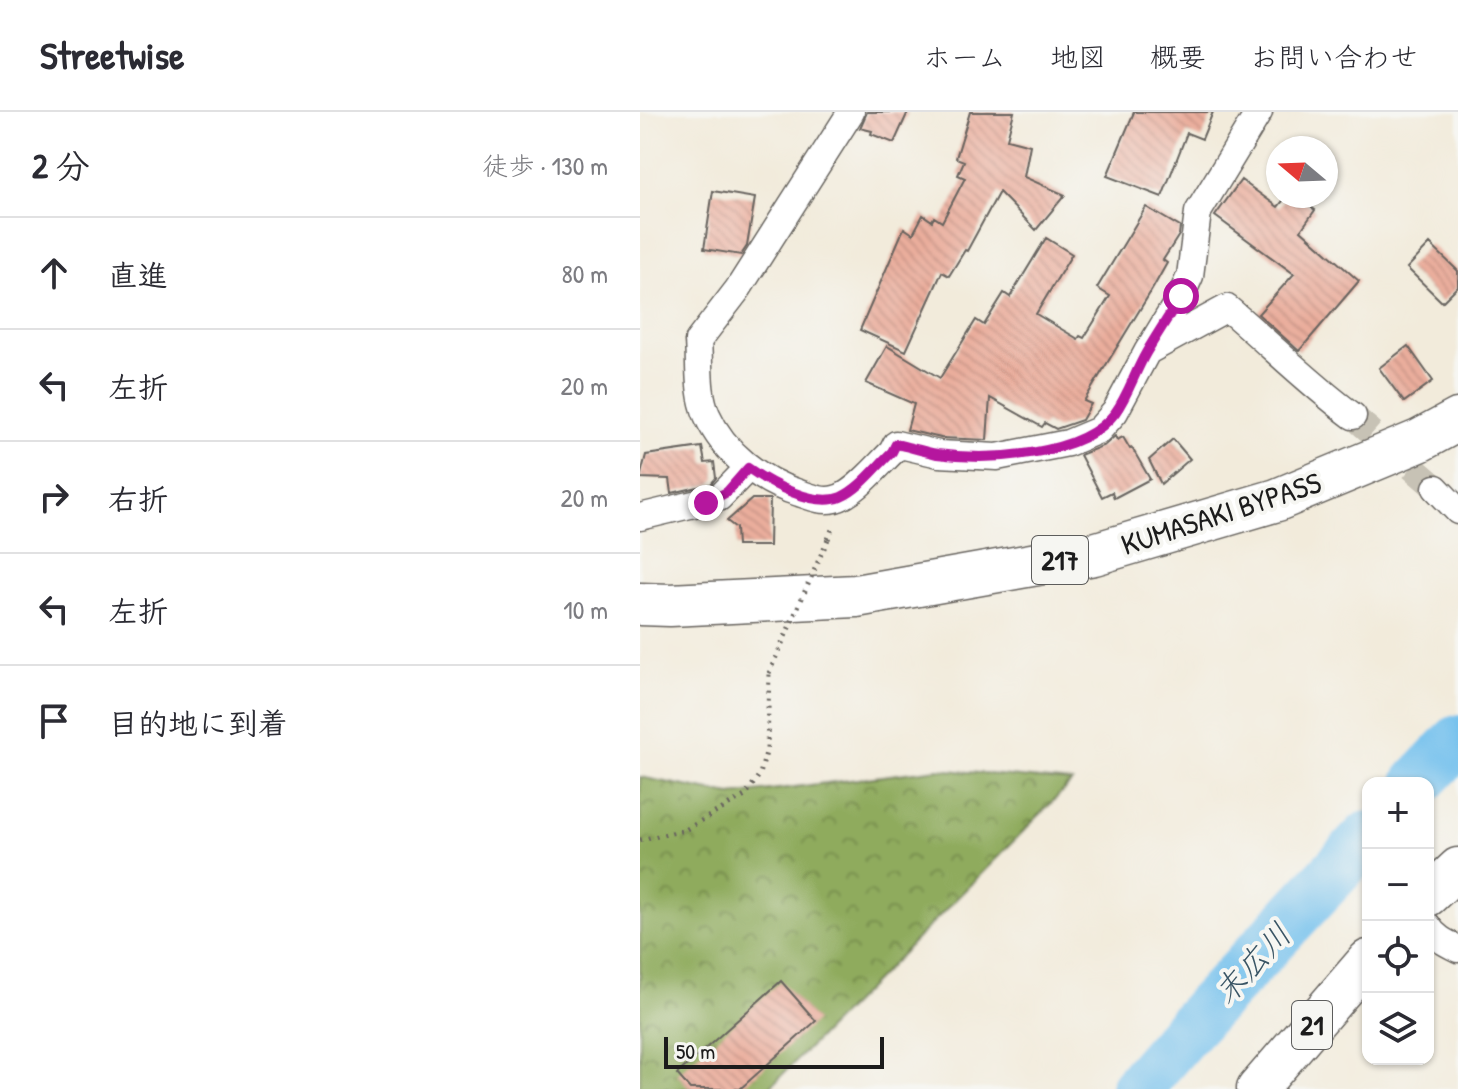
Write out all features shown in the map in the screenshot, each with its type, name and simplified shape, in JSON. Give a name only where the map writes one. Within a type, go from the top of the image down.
[{"type":"highway","name":"KUMASAKI BYPASS","points":[[640,604],[856,596],[1094,554],[1277,500],[1419,441],[1458,420]]},
{"type":"main road","points":[[1434,890],[1458,868]]},
{"type":"main road","name":"21","points":[[1257,1089],[1362,967]]},
{"type":"street","points":[[851,112],[738,289],[698,341],[701,397],[708,416],[748,468],[783,488],[819,500],[834,500],[854,488],[892,452],[896,444],[939,454],[997,457],[1068,443],[1099,430],[1115,412],[1181,296],[1190,276],[1198,212],[1259,112]]},
{"type":"street","points":[[1147,352],[1227,308],[1272,346],[1314,388],[1353,416]]},
{"type":"street","points":[[640,517],[719,498],[748,468]]},
{"type":"street","points":[[1436,488],[1458,511]]},
{"type":"street","points":[[1434,932],[1445,943],[1458,949]]},
{"type":"path","points":[[640,840],[685,830],[745,796],[760,774],[767,749],[769,673],[828,539]]},
{"type":"green space","points":[[938,769],[1072,782],[768,1089],[640,1089],[640,777],[731,795]]},
{"type":"building","points":[[867,112],[908,112],[894,143],[860,128]]},
{"type":"building","points":[[970,112],[1014,112],[1007,139],[1030,145],[1024,177],[1065,195],[1036,230],[999,192],[967,251],[949,276],[942,272],[906,351],[860,330],[904,228],[913,234],[923,215],[932,221],[934,217],[942,222],[965,178],[958,175],[964,161],[956,158]]},
{"type":"building","points":[[1134,112],[1213,112],[1202,139],[1187,133],[1162,197],[1107,176]]},
{"type":"building","points":[[1241,180],[1266,198],[1266,208],[1315,210],[1301,230],[1359,281],[1299,351],[1258,314],[1294,274],[1215,216]]},
{"type":"building","points":[[713,191],[755,198],[747,246],[741,255],[704,249]]},
{"type":"building","points":[[1146,207],[1180,227],[1179,235],[1163,260],[1167,263],[1153,288],[1084,401],[1091,404],[1082,420],[1056,429],[1045,423],[1042,427],[990,398],[987,440],[941,438],[907,430],[914,404],[866,383],[887,346],[940,378],[976,320],[984,325],[1004,293],[1010,297],[1046,238],[1072,254],[1036,314],[1078,339],[1080,336],[1084,338],[1110,296],[1097,288]]},
{"type":"building","points":[[1430,244],[1458,271],[1458,286],[1442,302],[1407,268]]},
{"type":"building","points":[[1408,346],[1433,381],[1404,402],[1379,368]]},
{"type":"building","points":[[1115,436],[1117,440],[1123,437],[1132,448],[1150,479],[1114,498],[1112,492],[1102,497],[1080,455],[1105,445]]},
{"type":"building","points":[[1173,439],[1190,459],[1161,484],[1149,460]]},
{"type":"building","points":[[702,447],[705,463],[714,462],[716,478],[711,484],[672,493],[670,479],[640,478],[646,455]]},
{"type":"building","points":[[752,499],[770,499],[769,546],[737,546],[736,528],[727,521]]},
{"type":"building","points":[[781,981],[816,1021],[740,1089],[690,1089],[677,1074]]},
{"type":"waterway","name":"末広川","points":[[1424,777],[1458,741]]},
{"type":"waterway","name":"末広川","points":[[1136,1089],[1187,1030],[1362,843]]},
{"type":"tunnel","points":[[1353,416],[1436,488]]},
{"type":"route","points":[[706,503],[727,492],[748,468],[783,488],[819,500],[834,500],[854,488],[892,452],[896,444],[939,454],[997,457],[1041,450],[1086,437],[1099,430],[1115,412],[1181,296]]}]
